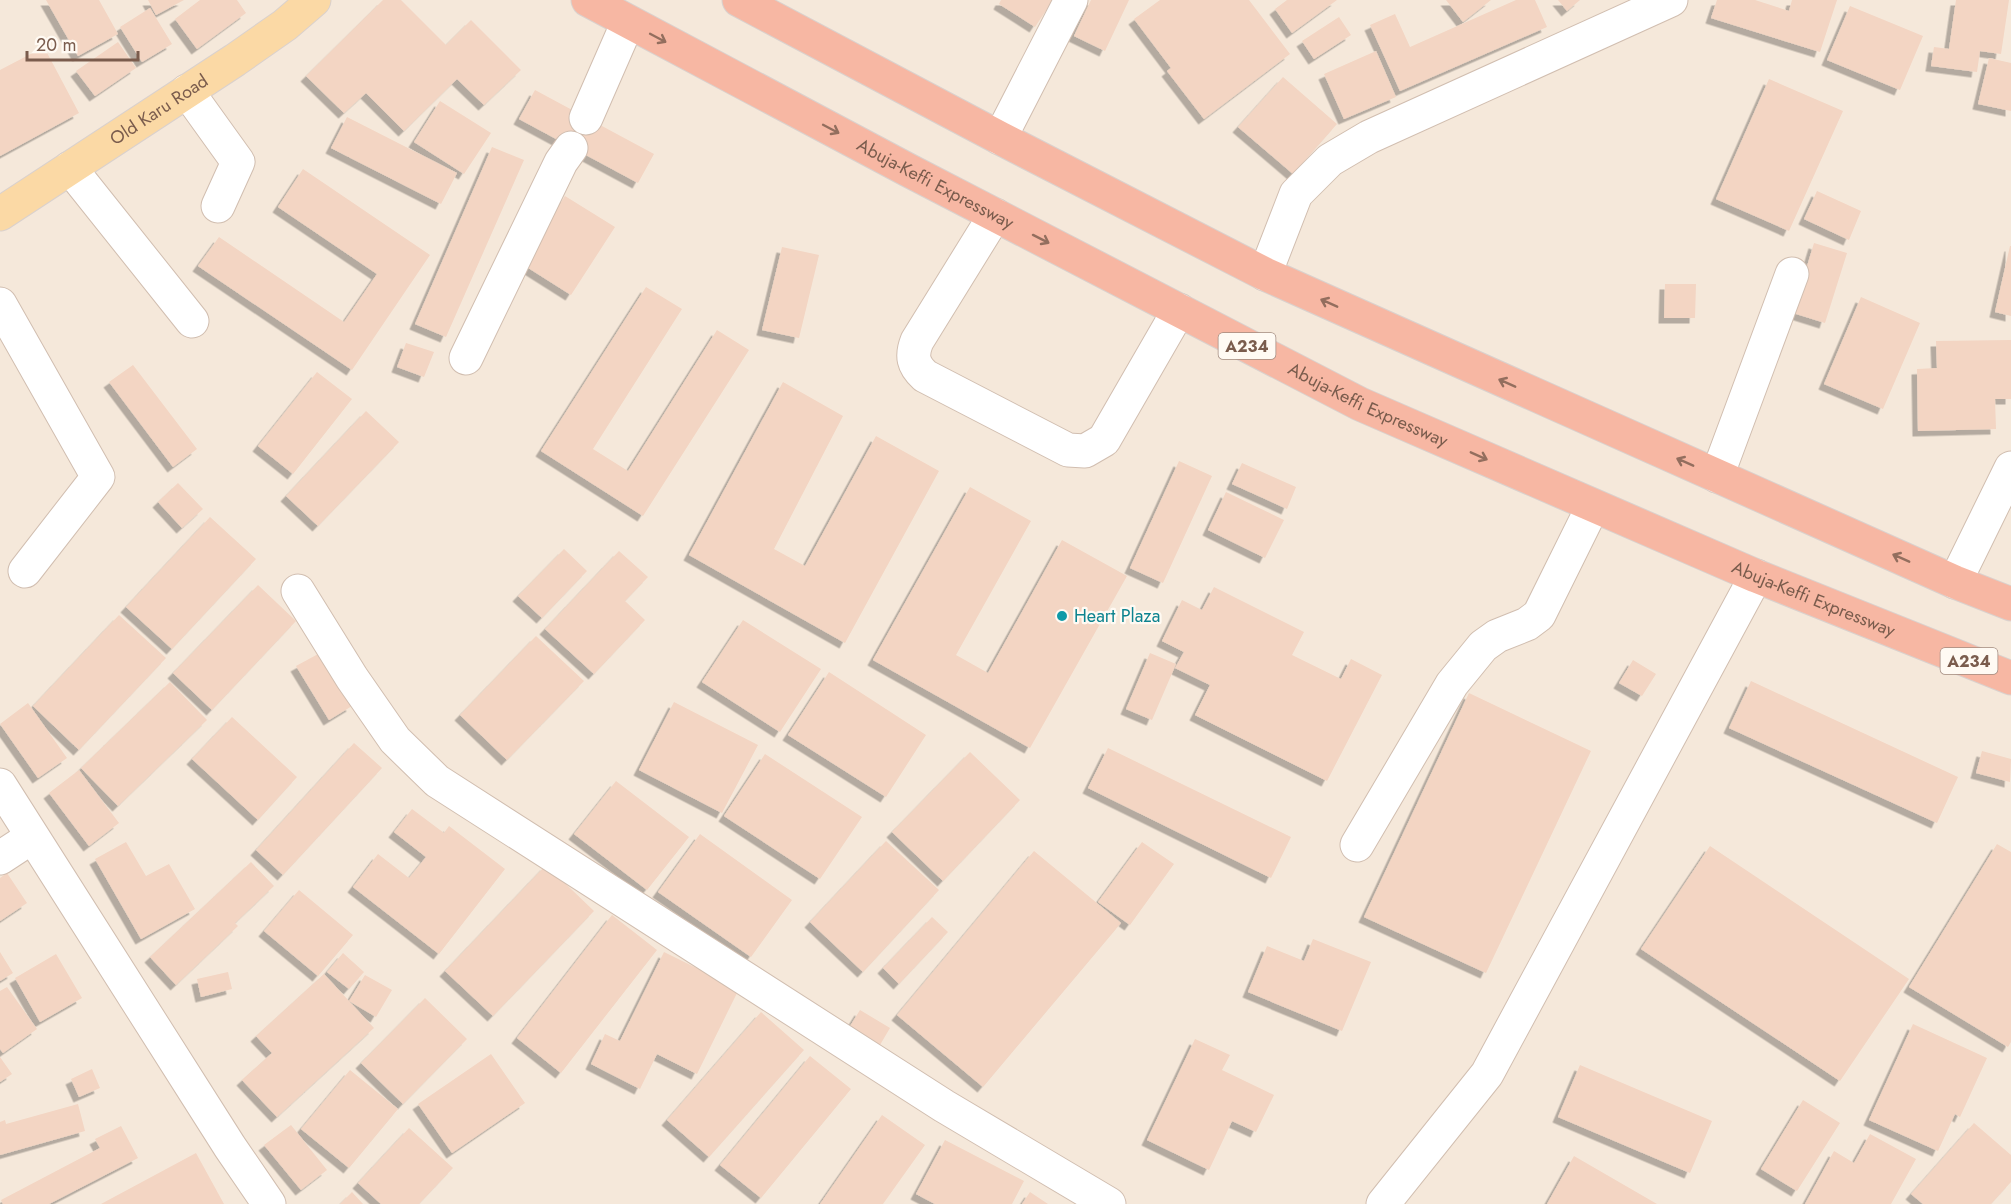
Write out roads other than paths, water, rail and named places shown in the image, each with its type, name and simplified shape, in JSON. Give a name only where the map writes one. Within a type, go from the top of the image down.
[{"type":"highway","name":"Abuja-Keffi Expressway","points":[[588,0],[1360,404],[1756,576],[2011,678]]},
{"type":"highway","points":[[739,0],[1000,138],[1265,274],[1955,582],[2011,604]]},
{"type":"main road","name":"Old Karu Road","points":[[0,214],[285,25],[314,0]]},
{"type":"street","points":[[1000,138],[1071,0]]},
{"type":"street","points":[[1265,274],[1296,194],[1330,160],[1368,136],[1671,0]]},
{"type":"street","points":[[586,118],[628,22]]},
{"type":"street","points":[[187,91],[238,162],[218,206]]},
{"type":"street","points":[[466,358],[561,162],[571,147]]},
{"type":"street","points":[[70,168],[192,321]]},
{"type":"street","points":[[995,215],[917,341],[913,352],[914,362],[925,376],[1058,445],[1068,450],[1085,451],[1104,440],[1179,310]]},
{"type":"street","points":[[1717,476],[1792,274]]},
{"type":"street","points":[[0,304],[98,477],[25,571]]},
{"type":"street","points":[[1955,582],[2011,468]]},
{"type":"street","points":[[1357,845],[1452,684],[1483,646],[1497,636],[1527,624],[1539,615],[1593,506]]},
{"type":"street","points":[[1383,1204],[1487,1074],[1756,576]]},
{"type":"street","points":[[298,591],[352,678],[395,740],[436,781],[934,1100],[1109,1204]]},
{"type":"street","points":[[0,785],[230,1147],[269,1204]]},
{"type":"street","points":[[0,858],[32,837]]},
{"type":"place","name":"Heart Plaza","points":[[1062,616]]}]
